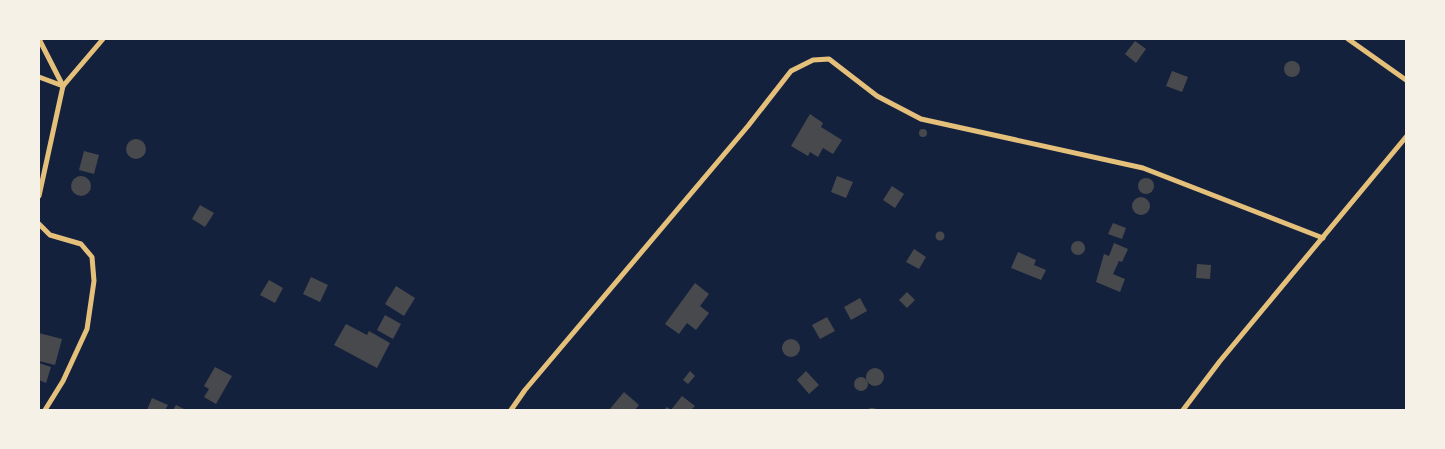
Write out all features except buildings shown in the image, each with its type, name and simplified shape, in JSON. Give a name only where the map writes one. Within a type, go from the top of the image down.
[{"type":"street","points":[[39,39],[63,86]]},
{"type":"street","points":[[39,196],[63,86],[103,39]]},
{"type":"street","points":[[1348,39],[1406,80]]},
{"type":"street","points":[[511,410],[525,390],[748,126],[791,71],[813,60],[829,59],[877,96],[921,119],[1143,168],[1323,238]]},
{"type":"street","points":[[39,76],[63,86]]},
{"type":"street","points":[[1183,410],[1406,136]]},
{"type":"street","points":[[39,224],[50,235],[81,244],[92,257],[94,281],[87,329],[63,381],[45,410]]}]
